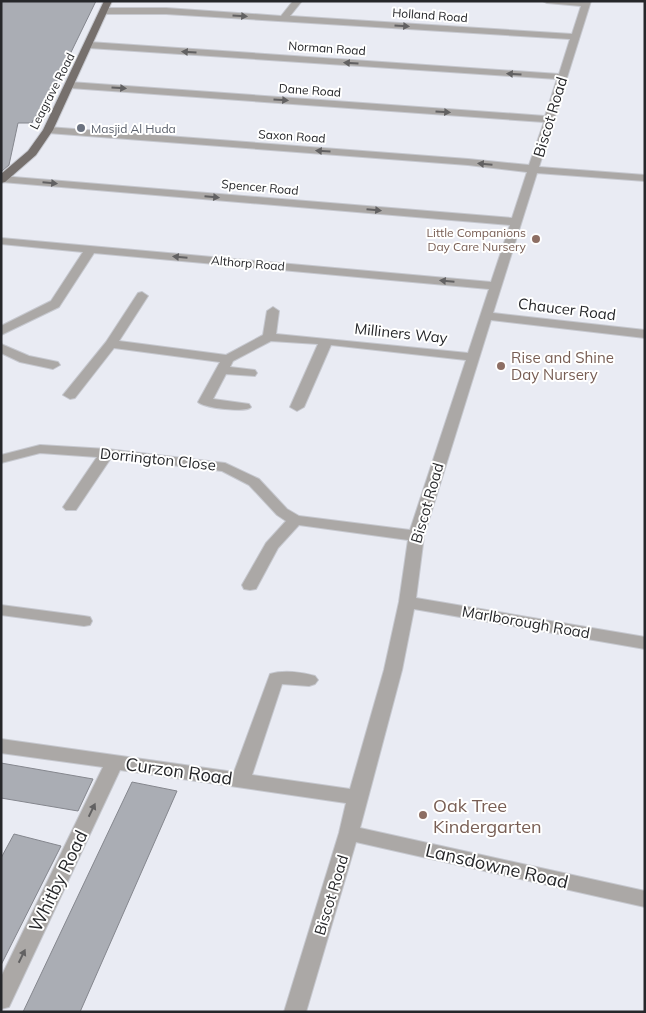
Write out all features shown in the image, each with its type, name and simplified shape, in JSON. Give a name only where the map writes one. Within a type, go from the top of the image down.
[{"type":"main road","name":"Leagrave Road","points":[[2,179],[32,153],[48,130],[106,6]]},
{"type":"street","points":[[284,18],[298,1]]},
{"type":"street","points":[[547,1],[587,2]]},
{"type":"street","name":"Biscot Road","points":[[296,1012],[350,833],[357,797],[393,670],[407,602],[416,536],[587,2]]},
{"type":"street","name":"Holland Road","points":[[106,6],[575,37]]},
{"type":"street","name":"Norman Road","points":[[89,45],[562,77]]},
{"type":"street","name":"Dane Road","points":[[70,85],[549,119]]},
{"type":"street","name":"Saxon Road","points":[[48,130],[645,178]]},
{"type":"street","name":"Spencer Road","points":[[2,179],[516,222]]},
{"type":"street","name":"Althorp Road","points":[[1,241],[495,286]]},
{"type":"street","points":[[1,331],[56,304],[90,250]]},
{"type":"street","points":[[70,395],[111,344],[142,296]]},
{"type":"street","points":[[244,407],[205,402],[225,365],[269,337],[273,311]]},
{"type":"street","name":"Chaucer Road","points":[[486,316],[645,334]]},
{"type":"street","points":[[1,322],[15,324]]},
{"type":"street","name":"Milliners Way","points":[[269,337],[326,341],[473,357]]},
{"type":"street","points":[[297,407],[326,341]]},
{"type":"street","points":[[111,344],[225,365],[250,373]]},
{"type":"street","points":[[1,348],[25,359],[53,364]]},
{"type":"street","name":"Dorrington Close","points":[[1,459],[40,449],[107,454],[225,467],[254,482],[282,512],[295,520]]},
{"type":"street","points":[[71,507],[107,454]]},
{"type":"street","points":[[250,585],[271,546],[295,520],[416,536]]},
{"type":"street","name":"Marlborough Road","points":[[407,602],[645,643]]},
{"type":"street","points":[[1,610],[84,621]]},
{"type":"street","points":[[241,780],[276,678],[309,680]]},
{"type":"street","name":"Curzon Road","points":[[1,746],[357,797]]},
{"type":"street","name":"Whitby Road","points":[[1,1000],[115,762]]},
{"type":"street","name":"Lansdowne Road","points":[[350,833],[645,899]]},
{"type":"building","points":[[1,1],[96,1],[38,120],[33,120],[32,123],[18,123],[9,165],[2,171]]},
{"type":"building","points":[[1,763],[93,779],[78,811],[1,798]]},
{"type":"building","points":[[132,782],[177,791],[80,1012],[23,1012]]},
{"type":"building","points":[[14,834],[61,846],[1,965],[1,858]]},
{"type":"place","name":"Masjid Al Huda","points":[[81,128]]},
{"type":"place","name":"Little Companions Day Care Nursery","points":[[536,239]]},
{"type":"place","name":"Rise and Shine Day Nursery","points":[[501,366]]},
{"type":"place","name":"Oak Tree Kindergarten","points":[[423,815]]}]
